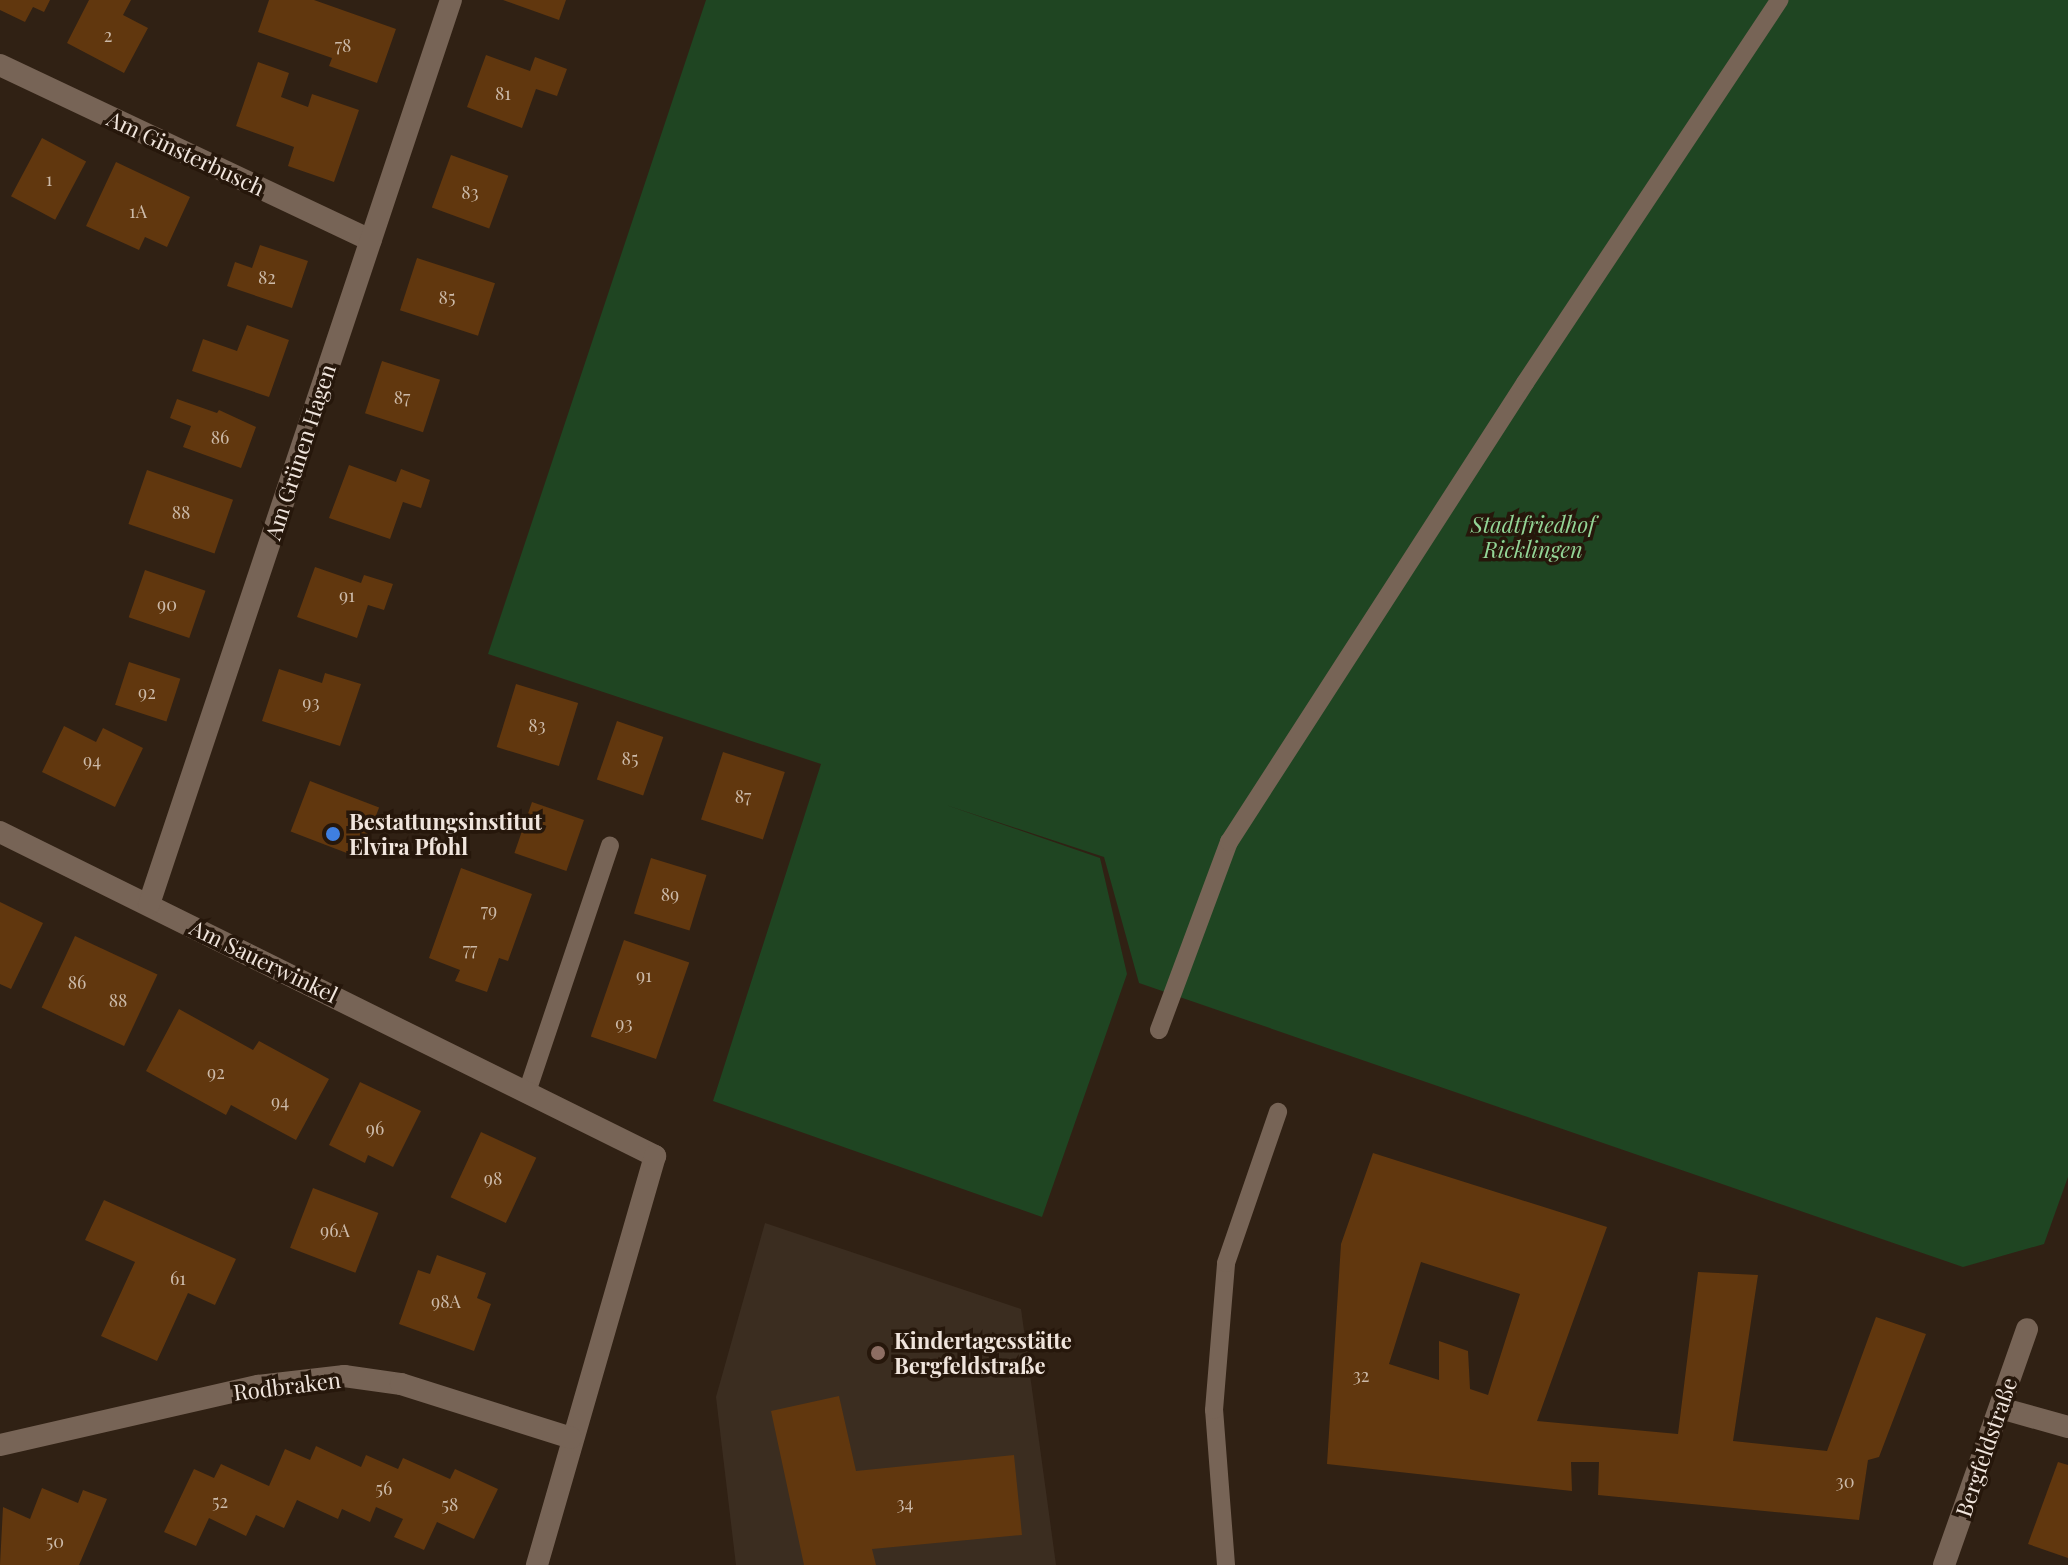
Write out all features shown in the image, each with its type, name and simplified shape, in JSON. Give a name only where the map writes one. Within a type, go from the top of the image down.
[{"type":"street","name":"Am Grünen Hagen","points":[[149,904],[451,0]]},
{"type":"street","name":"Am Ginsterbusch","points":[[0,65],[371,240]]},
{"type":"street","name":"Am Sauerwinkel","points":[[0,832],[655,1156],[571,1438],[537,1565]]},
{"type":"street","name":"Bergfeldstraße","points":[[1944,1565],[2027,1329]]},
{"type":"street","name":"Rodbraken","points":[[0,1445],[258,1386],[344,1376],[401,1384],[571,1438]]},
{"type":"street","points":[[2000,1408],[2068,1427]]},
{"type":"lane","points":[[1159,1030],[1229,842],[1525,383],[1779,0]]},
{"type":"lane","points":[[527,1092],[610,846]]},
{"type":"lane","points":[[1226,1565],[1214,1410],[1226,1263],[1278,1112]]},
{"type":"shaded area","name":"Kindertagesstätte Bergfeldstraße","points":[[765,1223],[1021,1309],[1056,1565],[736,1565],[716,1397]]},
{"type":"green space","name":"Stadtfriedhof Ricklingen","points":[[706,0],[2068,0],[2068,1177],[2044,1244],[1963,1267],[1139,983],[1104,857],[946,805],[1100,858],[1127,974],[1042,1217],[713,1101],[821,764],[488,654]]},
{"type":"building","points":[[0,0],[50,0],[44,12],[33,7],[25,22],[0,10]]},
{"type":"building","points":[[89,0],[131,0],[123,15],[148,28],[124,73],[67,43]]},
{"type":"building","points":[[269,0],[314,0],[396,29],[377,83],[329,66],[332,58],[258,32]]},
{"type":"building","points":[[503,0],[566,0],[559,20]]},
{"type":"building","points":[[486,55],[530,71],[535,57],[567,69],[557,96],[536,89],[522,128],[467,107]]},
{"type":"building","points":[[258,62],[289,73],[281,97],[308,107],[312,94],[359,110],[334,182],[288,166],[294,147],[236,126]]},
{"type":"building","points":[[42,138],[86,161],[55,220],[11,196]]},
{"type":"building","points":[[451,155],[508,176],[489,228],[432,208]]},
{"type":"building","points":[[116,162],[190,197],[167,247],[145,237],[139,250],[86,226]]},
{"type":"building","points":[[260,245],[308,261],[292,308],[227,286],[235,262],[252,268]]},
{"type":"building","points":[[417,258],[495,283],[478,336],[400,310]]},
{"type":"building","points":[[247,325],[289,340],[269,397],[192,371],[203,339],[237,351]]},
{"type":"building","points":[[382,361],[440,380],[423,432],[365,413]]},
{"type":"building","points":[[177,399],[217,413],[219,410],[256,427],[241,468],[183,447],[191,426],[170,418]]},
{"type":"building","points":[[349,465],[396,482],[401,469],[430,480],[421,508],[403,502],[390,539],[329,518]]},
{"type":"building","points":[[147,470],[233,500],[214,554],[128,524]]},
{"type":"building","points":[[315,567],[361,583],[364,575],[393,584],[384,610],[368,605],[357,638],[297,617]]},
{"type":"building","points":[[145,570],[206,591],[189,638],[129,617]]},
{"type":"building","points":[[129,662],[180,679],[166,721],[115,705]]},
{"type":"building","points":[[279,669],[322,683],[325,673],[361,684],[340,746],[262,721]]},
{"type":"building","points":[[516,684],[578,703],[559,766],[497,747]]},
{"type":"building","points":[[617,721],[663,737],[643,796],[597,780]]},
{"type":"building","points":[[64,726],[96,742],[103,728],[143,748],[115,807],[42,772]]},
{"type":"building","points":[[723,752],[785,772],[763,840],[701,820]]},
{"type":"building","points":[[310,781],[379,808],[360,858],[291,831]]},
{"type":"building","points":[[532,802],[584,820],[566,871],[514,853]]},
{"type":"building","points":[[651,858],[706,875],[690,930],[634,913]]},
{"type":"building","points":[[461,868],[532,894],[508,961],[499,958],[487,992],[455,981],[460,970],[429,958]]},
{"type":"building","points":[[0,902],[43,923],[11,989],[0,984]]},
{"type":"building","points":[[75,936],[157,974],[124,1046],[42,1008]]},
{"type":"building","points":[[624,940],[689,962],[656,1059],[591,1036]]},
{"type":"building","points":[[179,1009],[253,1050],[259,1041],[329,1079],[296,1140],[231,1105],[226,1115],[146,1071]]},
{"type":"building","points":[[360,1082],[421,1111],[393,1167],[368,1155],[365,1163],[329,1145]]},
{"type":"building","points":[[481,1132],[536,1158],[506,1223],[451,1197]]},
{"type":"building","points":[[1373,1153],[1607,1227],[1537,1421],[1678,1434],[1698,1272],[1758,1275],[1733,1441],[1827,1451],[1876,1317],[1926,1334],[1879,1457],[1868,1460],[1859,1520],[1598,1495],[1599,1462],[1571,1462],[1572,1491],[1327,1464],[1341,1244]],"holes":[[[1421,1262],[1520,1294],[1488,1395],[1470,1389],[1468,1351],[1439,1341],[1439,1380],[1389,1364]]]},
{"type":"building","points":[[313,1188],[378,1213],[355,1273],[290,1248]]},
{"type":"building","points":[[104,1200],[236,1259],[215,1305],[188,1293],[157,1361],[101,1336],[135,1262],[85,1240]]},
{"type":"building","points":[[437,1255],[486,1273],[477,1298],[491,1304],[474,1351],[399,1324],[418,1270],[430,1274]]},
{"type":"building","points":[[839,1396],[856,1471],[1014,1455],[1022,1535],[872,1549],[876,1565],[804,1565],[771,1411]]},
{"type":"building","points":[[316,1446],[361,1467],[366,1455],[398,1469],[403,1458],[450,1479],[455,1469],[498,1489],[474,1539],[437,1522],[424,1550],[394,1537],[403,1519],[376,1507],[370,1522],[342,1509],[338,1519],[297,1500],[284,1528],[256,1515],[246,1536],[209,1518],[196,1546],[164,1532],[194,1469],[214,1478],[221,1464],[269,1486],[285,1449],[310,1460]]},
{"type":"building","points":[[2058,1462],[2068,1465],[2068,1558],[2028,1544]]},
{"type":"building","points":[[42,1488],[78,1503],[83,1490],[107,1499],[79,1565],[0,1565],[3,1507],[30,1519]]},
{"type":"place","name":"Bestattungsinstitut Elvira Pfohl","points":[[333,834]]},
{"type":"place","name":"Kindertagesstätte Bergfeldstraße","points":[[878,1353]]}]
